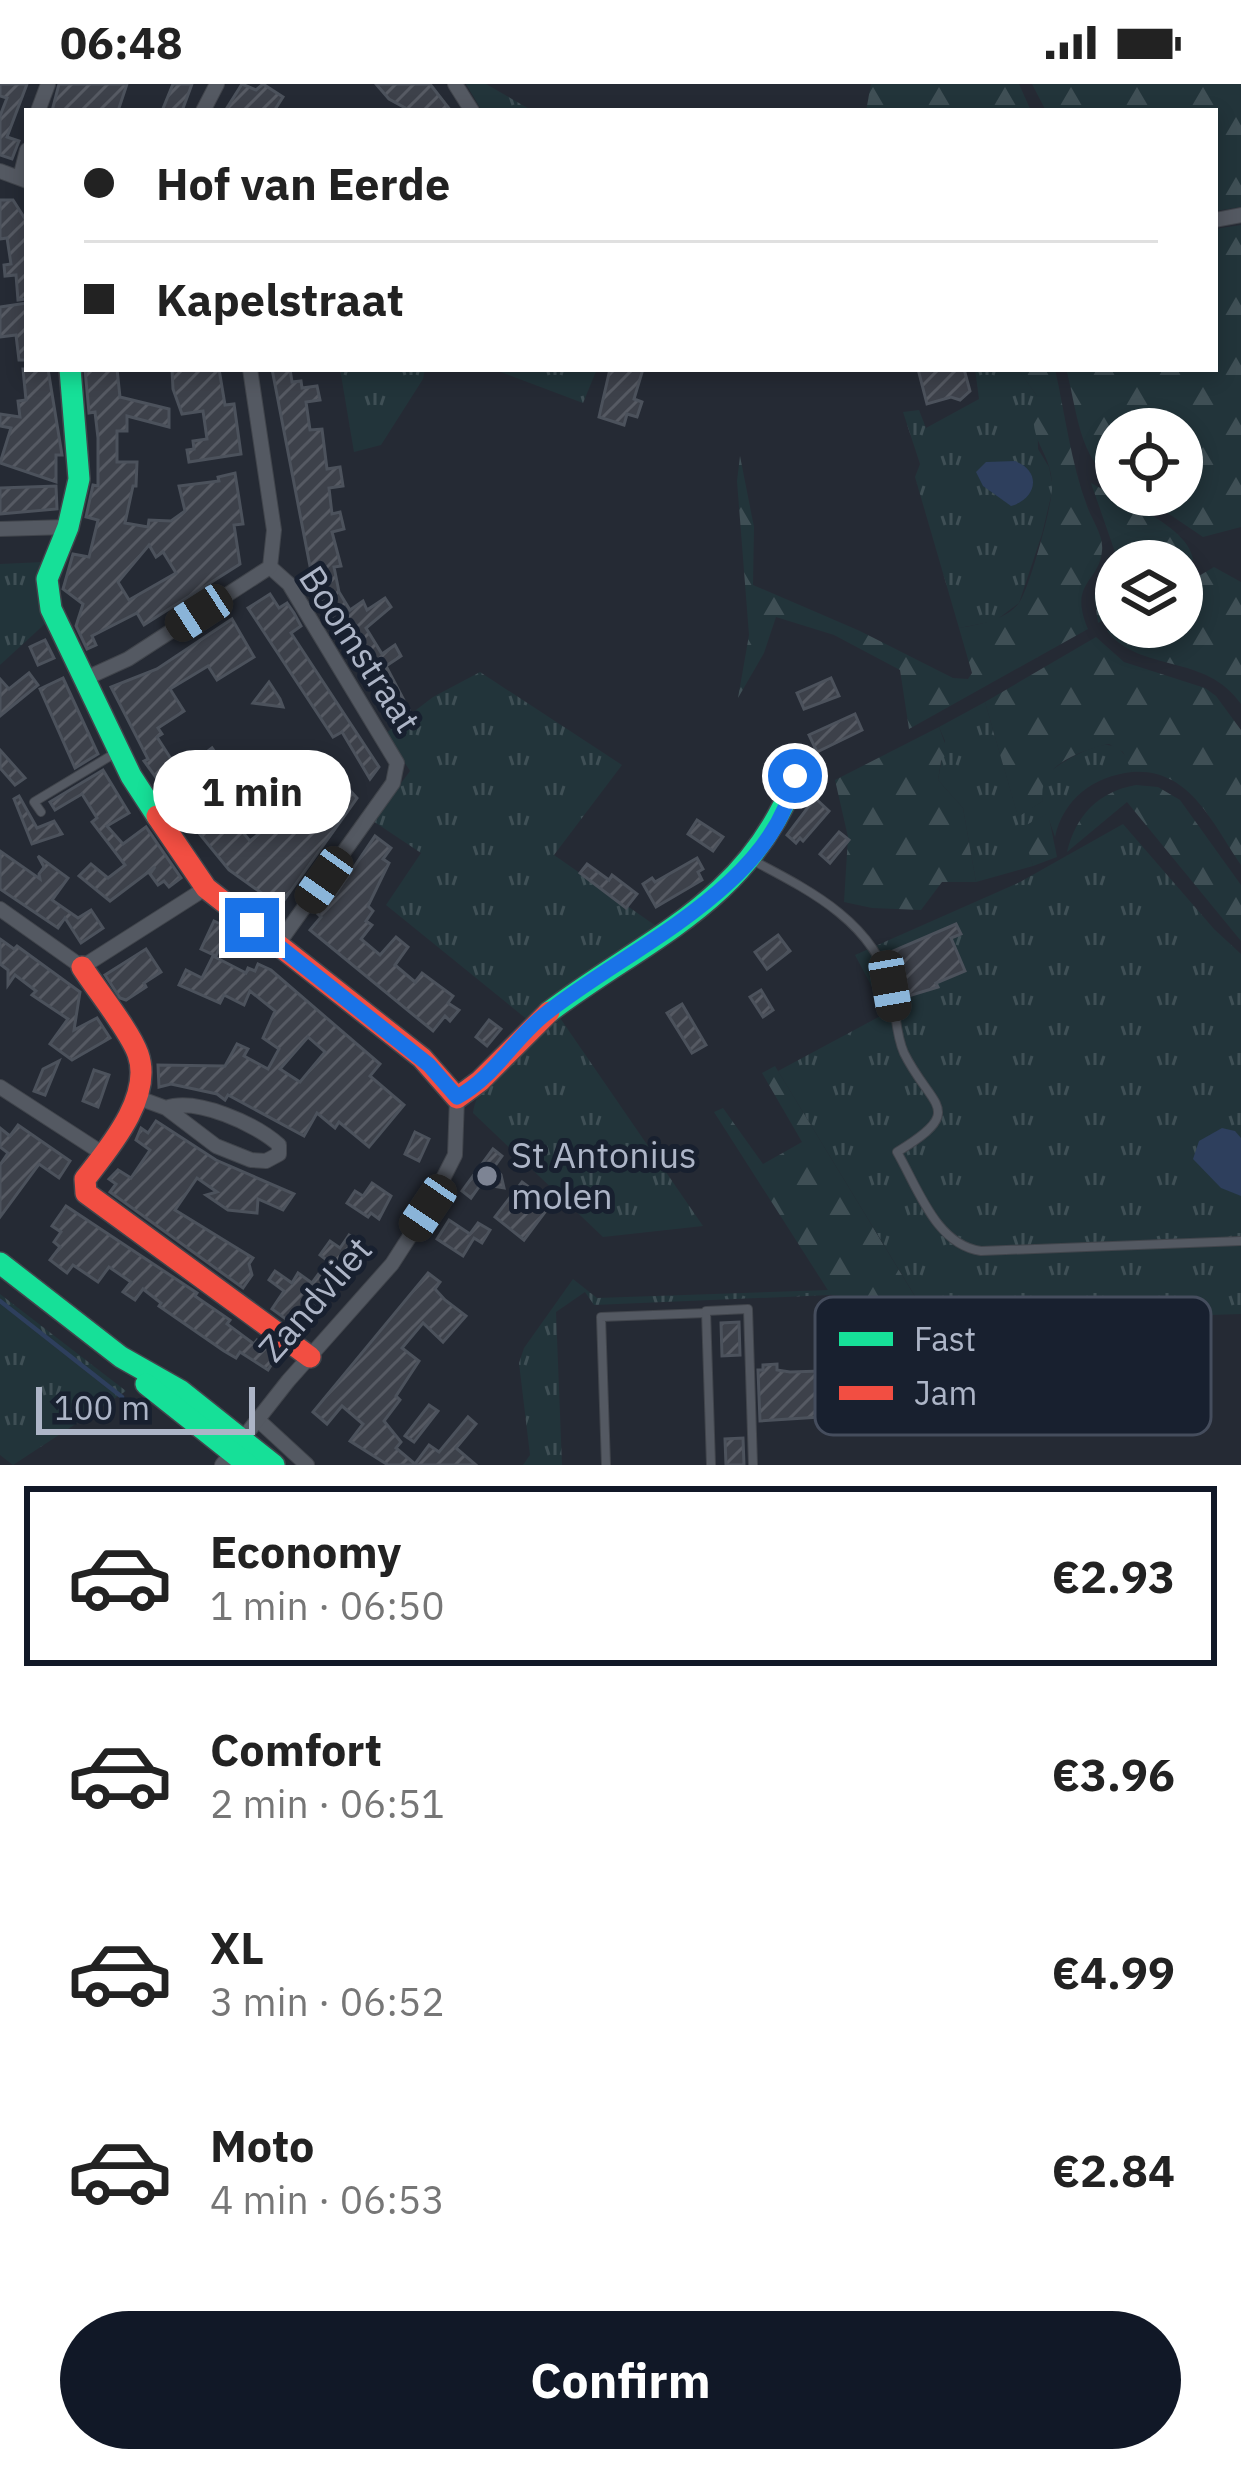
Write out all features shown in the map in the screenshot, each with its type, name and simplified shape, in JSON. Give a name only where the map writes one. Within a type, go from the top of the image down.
[{"type":"street","points":[[0,171],[24,180]]},
{"type":"street","points":[[70,372],[80,479],[68,527],[47,579],[51,609],[118,752],[206,888],[429,1065],[457,1097],[479,1083],[542,1016],[715,894],[751,860],[778,821],[795,779]]},
{"type":"street","points":[[82,680],[128,659],[270,567],[274,530],[250,372]]},
{"type":"street","points":[[0,529],[68,527]]},
{"type":"street","name":"Boomstraat","points":[[270,567],[289,584],[392,752],[397,773],[278,944]]},
{"type":"street","points":[[82,967],[206,888]]},
{"type":"street","points":[[0,909],[82,967],[138,1054],[136,1097],[105,1155],[85,1179],[90,1199],[310,1357]]},
{"type":"street","points":[[0,1088],[105,1155]]},
{"type":"street","points":[[136,1097],[166,1108],[237,1156],[266,1161],[280,1154],[278,1145],[245,1122],[188,1105],[166,1108]]},
{"type":"street","name":"Zandvliet","points":[[236,1455],[257,1419],[392,1264],[437,1194],[454,1155],[457,1097]]},
{"type":"street","points":[[0,1263],[236,1455],[274,1465]]},
{"type":"street","points":[[257,1419],[307,1465]]},
{"type":"lane","points":[[41,812],[34,802],[118,752]]},
{"type":"lane","points":[[751,860],[824,901],[872,941],[890,986],[904,1052],[939,1108],[938,1122],[930,1132],[897,1152],[941,1230],[954,1243],[981,1251],[1241,1241]]},
{"type":"lane","points":[[605,1465],[601,1317],[748,1309],[752,1465]]},
{"type":"lane","points":[[706,1313],[711,1465]]},
{"type":"green space","points":[[466,84],[486,84],[528,108],[480,108]]},
{"type":"green space","points":[[871,84],[1019,84],[1030,108],[867,108]]},
{"type":"green space","points":[[1032,84],[1241,84],[1241,207],[1218,211],[1218,108],[1044,108]]},
{"type":"green space","points":[[1241,225],[1241,527],[1203,537],[1172,516],[1203,516],[1203,408],[1095,408],[1095,462],[1086,447],[1067,372],[1218,372],[1218,229]]},
{"type":"green space","points":[[341,372],[424,372],[381,445],[354,452]]},
{"type":"green space","points":[[501,372],[596,372],[583,403]]},
{"type":"green space","points":[[975,372],[1020,372],[1037,396],[1038,449],[1049,467],[1053,488],[1019,603],[995,621],[959,628],[915,477],[920,464],[903,412],[919,410],[926,428],[979,399]]},
{"type":"green space","points":[[1020,372],[1056,372],[1077,473],[1101,540],[1095,540],[1095,570],[1081,601],[1088,629],[909,729],[900,670],[834,635],[776,617],[764,653],[738,698],[749,635],[737,481],[740,456],[754,527],[753,585],[953,678],[968,679],[972,673],[959,628],[999,618],[1019,603],[1045,527],[1051,473],[1036,435],[1037,396]]},
{"type":"green space","points":[[1102,516],[1152,516],[1182,540],[1111,540]]},
{"type":"green space","points":[[44,562],[48,621],[0,665],[0,564]]},
{"type":"green space","points":[[1214,567],[1241,582],[1241,704],[1210,677],[1128,648],[1203,648],[1203,574]]},
{"type":"green space","points":[[1095,638],[1095,648],[1108,648],[1124,662],[1205,688],[1241,730],[1241,865],[1209,816],[1184,789],[1152,773],[1132,772],[1123,752],[1109,744],[1074,755],[1053,769],[1046,778],[1043,801],[1018,817],[985,702]]},
{"type":"green space","points":[[480,672],[622,765],[554,855],[656,926],[529,1021],[386,905],[421,853],[373,821],[410,771],[386,733],[433,697]]},
{"type":"green space","points":[[985,702],[1018,816],[1043,801],[1042,782],[1052,770],[1092,748],[1118,748],[1132,772],[1105,778],[1082,792],[1065,811],[1055,837],[1047,814],[1022,828],[1033,866],[976,882],[963,808],[938,780],[945,741],[939,727]]},
{"type":"green space","points":[[939,727],[948,752],[938,780],[963,808],[976,882],[942,882],[921,910],[844,902],[848,837],[835,780]]},
{"type":"green space","points":[[1136,785],[1158,787],[1180,800],[1241,885],[1241,941],[1127,802],[1067,852],[1076,827],[1091,807],[1110,793]]},
{"type":"green space","points":[[1048,813],[1057,857],[1033,866],[1021,828]]},
{"type":"green space","points":[[1123,824],[1241,954],[1241,1314],[1211,1315],[1211,1297],[916,1297],[778,1071],[886,1013],[855,955],[1020,882]]},
{"type":"green space","points":[[558,1015],[703,1226],[603,1237],[473,1113],[495,1071]]},
{"type":"green space","points":[[775,1066],[915,1297],[831,1295],[714,1112],[723,1108],[763,1164],[802,1142],[762,1073]]},
{"type":"green space","points":[[573,1279],[597,1298],[829,1290],[831,1295],[594,1305],[585,1292],[556,1312],[562,1465],[523,1465],[530,1455],[519,1363],[524,1348]]},
{"type":"green space","points":[[0,1294],[126,1391],[13,1465],[0,1455]]},
{"type":"water","points":[[1015,461],[1029,471],[1033,485],[1026,497],[1011,506],[983,486],[976,472],[986,462]]},
{"type":"water","points":[[1222,1128],[1241,1138],[1241,1196],[1221,1188],[1193,1159],[1199,1141]]},
{"type":"building","points":[[0,84],[27,84],[7,137],[19,141],[12,159],[0,155],[0,116],[7,98],[0,96]]},
{"type":"building","points":[[59,84],[127,84],[119,108],[53,108]]},
{"type":"building","points":[[173,84],[192,84],[183,108],[163,108]]},
{"type":"building","points":[[242,84],[256,90],[263,84],[283,97],[276,108],[227,108]]},
{"type":"building","points":[[376,84],[430,84],[449,108],[406,108]]},
{"type":"building","points":[[0,200],[13,200],[24,217],[24,299],[18,300],[16,275],[5,276],[4,265],[11,264],[7,238],[0,239]]},
{"type":"building","points":[[24,303],[24,360],[19,360],[16,335],[0,337],[0,307]]},
{"type":"building","points":[[23,369],[48,372],[62,455],[56,455],[56,482],[0,463],[11,428],[0,426],[0,414],[20,417],[18,401],[26,400]]},
{"type":"building","points":[[85,372],[117,372],[120,397],[169,409],[169,427],[127,416],[127,431],[117,431],[117,462],[137,462],[136,486],[125,523],[148,527],[149,520],[171,521],[185,511],[179,486],[219,481],[218,477],[235,473],[243,524],[234,525],[240,564],[144,625],[137,613],[92,636],[96,645],[87,649],[76,626],[83,604],[63,589],[73,554],[89,557],[98,520],[86,517],[93,485],[98,486],[95,412],[89,413]],"holes":[[[149,545],[156,557],[163,552],[176,573],[129,600],[118,582]]]},
{"type":"building","points":[[172,372],[220,372],[225,405],[234,404],[241,454],[189,462],[187,450],[194,449],[193,441],[207,439],[203,411],[182,414]]},
{"type":"building","points":[[273,372],[290,372],[292,382],[301,381],[302,388],[317,386],[320,400],[306,402],[310,430],[322,429],[327,469],[340,467],[343,486],[329,488],[332,514],[340,512],[344,529],[332,532],[341,566],[334,567],[339,592],[350,610],[363,601],[367,610],[385,598],[391,607],[366,628],[382,654],[395,645],[401,656],[386,666],[409,710],[394,719],[322,600],[305,589],[314,587]]},
{"type":"building","points":[[609,372],[642,372],[634,399],[642,402],[637,417],[627,414],[624,425],[599,417]]},
{"type":"building","points":[[919,372],[965,372],[970,391],[960,400],[951,397],[927,404]]},
{"type":"building","points":[[56,486],[57,509],[0,514],[0,488]]},
{"type":"building","points":[[270,594],[279,608],[287,603],[294,613],[301,626],[291,633],[379,767],[370,779],[342,732],[333,737],[248,608]]},
{"type":"building","points":[[232,619],[254,657],[217,680],[208,666],[170,689],[184,711],[158,728],[162,734],[157,737],[173,762],[189,752],[195,761],[212,748],[219,758],[195,777],[192,774],[165,790],[144,761],[148,759],[111,687],[157,669]]},
{"type":"building","points":[[45,640],[54,658],[38,665],[30,647]]},
{"type":"building","points":[[29,673],[38,685],[0,716],[0,679],[9,689]]},
{"type":"building","points":[[63,678],[98,754],[75,768],[40,689]]},
{"type":"building","points":[[831,678],[839,696],[804,709],[797,693]]},
{"type":"building","points":[[269,682],[280,699],[283,707],[253,703]]},
{"type":"building","points":[[855,714],[862,730],[817,752],[809,735]]},
{"type":"building","points":[[0,750],[25,778],[15,785],[0,768]]},
{"type":"building","points":[[103,770],[129,813],[107,826],[123,844],[146,827],[181,878],[169,887],[164,881],[158,885],[150,874],[155,867],[110,901],[79,876],[91,864],[108,878],[125,865],[92,822],[97,818],[82,794],[55,810],[50,802]]},
{"type":"building","points":[[336,775],[357,798],[280,906],[229,870],[176,805],[198,789],[206,801],[228,781],[255,806],[235,823],[250,841],[278,818],[287,827],[306,799],[310,803]]},
{"type":"building","points":[[19,796],[37,828],[54,821],[62,834],[32,844],[14,799]]},
{"type":"building","points":[[815,798],[829,811],[796,843],[787,835]]},
{"type":"building","points":[[697,820],[723,837],[713,851],[688,834]]},
{"type":"building","points":[[839,832],[849,840],[830,863],[820,854]]},
{"type":"building","points":[[375,836],[391,848],[383,859],[389,863],[368,906],[373,911],[366,921],[372,925],[361,939],[380,955],[396,937],[408,947],[395,965],[415,982],[422,973],[453,996],[448,1003],[459,1010],[450,1021],[445,1016],[433,1031],[310,930],[321,917],[316,912],[325,900],[329,904]]},
{"type":"building","points":[[0,851],[40,879],[44,867],[38,856],[68,878],[52,900],[78,918],[91,910],[103,928],[81,943],[65,918],[58,928],[0,889]]},
{"type":"building","points":[[697,858],[702,880],[656,907],[643,884]]},
{"type":"building","points":[[587,864],[637,894],[626,908],[580,873]]},
{"type":"building","points":[[214,921],[229,928],[216,956],[201,949]]},
{"type":"building","points":[[956,924],[961,934],[951,938],[965,971],[936,983],[938,987],[902,998],[886,954]]},
{"type":"building","points":[[778,935],[790,951],[767,969],[755,952]]},
{"type":"building","points":[[0,939],[80,992],[74,1030],[97,1018],[110,1038],[72,1060],[50,1044],[68,1019],[32,995],[36,991],[15,975],[8,985],[8,970],[0,964]]},
{"type":"building","points":[[146,949],[161,972],[126,1000],[120,998],[105,975]]},
{"type":"building","points":[[213,956],[246,973],[248,968],[255,971],[258,964],[271,970],[380,1064],[370,1076],[404,1105],[369,1147],[339,1122],[335,1128],[317,1113],[304,1136],[228,1095],[225,1100],[171,1084],[159,1087],[158,1065],[225,1066],[237,1044],[248,1049],[244,1056],[268,1069],[279,1049],[263,1038],[275,1011],[250,991],[244,1005],[224,995],[220,1003],[179,985],[186,970],[202,978]],"holes":[[[308,1037],[325,1052],[300,1082],[280,1069]]]},
{"type":"building","points":[[761,990],[773,1010],[763,1017],[750,997]]},
{"type":"building","points":[[682,1004],[706,1045],[692,1053],[667,1013]]},
{"type":"building","points":[[489,1020],[501,1029],[487,1046],[476,1037]]},
{"type":"building","points":[[59,1061],[45,1095],[34,1091],[43,1069]]},
{"type":"building","points":[[94,1070],[109,1075],[98,1107],[83,1101]]},
{"type":"building","points":[[156,1121],[216,1160],[294,1194],[283,1210],[258,1199],[257,1213],[228,1210],[206,1195],[217,1192],[197,1178],[175,1210],[253,1258],[249,1264],[252,1275],[243,1288],[110,1192],[116,1184],[109,1179],[118,1170],[131,1178],[150,1150],[136,1140],[141,1128],[148,1133]]},
{"type":"building","points":[[18,1125],[70,1161],[59,1178],[39,1164],[0,1217],[0,1165],[8,1153],[0,1147],[0,1128],[10,1136]]},
{"type":"building","points":[[415,1132],[429,1139],[419,1161],[405,1154]]},
{"type":"building","name":"St Antonius molen","points":[[493,1149],[502,1156],[494,1167],[504,1188],[481,1184],[471,1198],[462,1191]]},
{"type":"building","points":[[522,1182],[551,1204],[524,1240],[495,1217]]},
{"type":"building","points":[[372,1183],[391,1196],[379,1219],[347,1203],[355,1191],[363,1196]]},
{"type":"building","points":[[66,1206],[197,1293],[254,1344],[257,1340],[278,1355],[268,1370],[240,1352],[236,1358],[224,1351],[159,1306],[143,1289],[135,1300],[123,1292],[131,1282],[109,1267],[98,1282],[73,1265],[67,1273],[50,1260],[60,1247],[54,1242],[61,1232],[52,1226]]},
{"type":"building","points":[[449,1220],[470,1234],[478,1223],[490,1230],[482,1243],[474,1238],[463,1256],[437,1239]]},
{"type":"building","points":[[349,1235],[367,1248],[298,1328],[272,1309],[284,1291],[269,1280],[275,1271],[292,1283],[298,1273],[312,1283],[328,1261],[320,1255],[330,1241],[340,1248]]},
{"type":"building","points":[[428,1273],[440,1282],[435,1289],[466,1316],[443,1342],[423,1323],[402,1348],[419,1361],[384,1421],[401,1442],[396,1448],[415,1464],[429,1445],[439,1452],[468,1417],[476,1424],[456,1448],[476,1465],[388,1465],[350,1441],[363,1424],[342,1406],[327,1424],[313,1412]]},
{"type":"building","points":[[739,1322],[740,1355],[722,1356],[721,1323]]},
{"type":"building","points":[[777,1364],[777,1370],[790,1372],[815,1371],[815,1417],[760,1421],[758,1370]]},
{"type":"building","points":[[429,1405],[438,1411],[414,1442],[405,1436]]},
{"type":"building","points":[[743,1438],[744,1465],[726,1465],[725,1439]]},
{"type":"waterway","points":[[0,1301],[122,1397]]},
{"type":"traffic: fast","points":[[70,372],[79,479],[68,527],[47,579],[51,609],[131,776],[157,816]]},
{"type":"traffic: fast","points":[[549,1012],[721,889],[773,824],[794,782]]},
{"type":"traffic: fast","points":[[0,1263],[121,1357],[181,1391],[274,1465]]},
{"type":"traffic: fast","points":[[146,1384],[248,1465]]},
{"type":"traffic: jam","points":[[157,816],[206,888],[422,1058],[457,1098],[549,1012]]},
{"type":"traffic: jam","points":[[82,967],[128,1034],[141,1070],[134,1104],[85,1179],[86,1193],[310,1357]]},
{"type":"place","name":"St Antonius molen","points":[[487,1176]]},
{"type":"route","points":[[252,925],[429,1065],[457,1097],[479,1083],[512,1044],[552,1009],[725,886],[751,860],[778,821],[795,776]]}]
